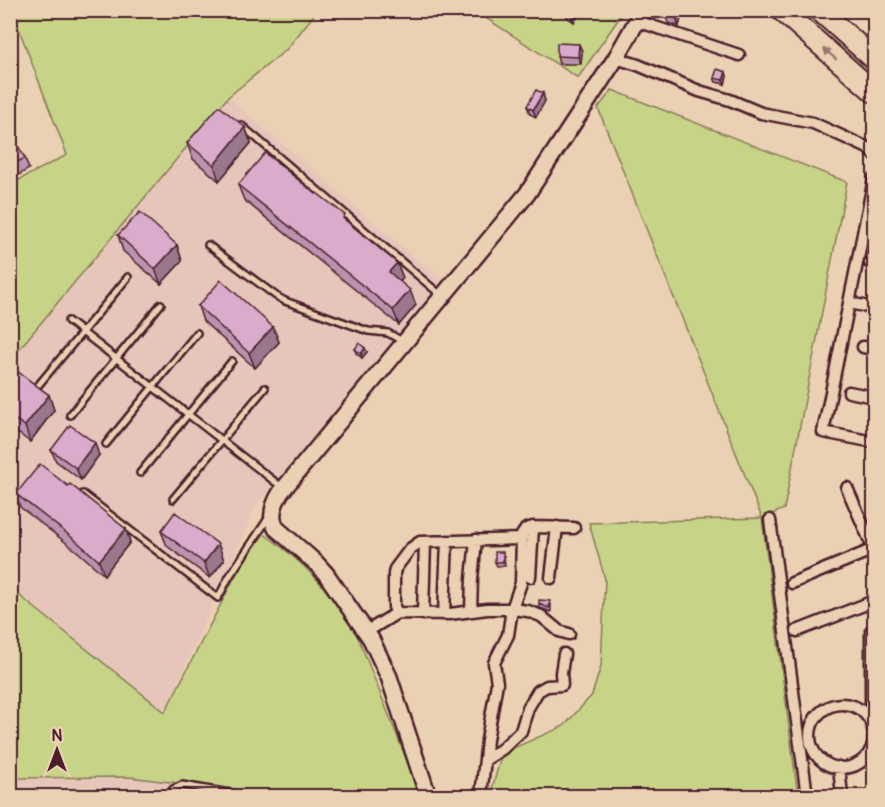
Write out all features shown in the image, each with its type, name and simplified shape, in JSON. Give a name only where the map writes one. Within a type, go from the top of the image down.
[{"type":"highway","points":[[781,10],[874,92]]},
{"type":"highway","points":[[819,10],[874,59]]},
{"type":"street","points":[[428,796],[389,677],[376,649],[321,568],[276,528],[273,523],[273,511],[276,499],[527,194],[640,16],[739,55]]},
{"type":"street","points":[[615,58],[638,65],[699,92],[730,100],[761,113],[813,123],[868,148],[874,154]]},
{"type":"street","points":[[874,179],[822,432],[874,442]]},
{"type":"street","points":[[849,303],[874,308]]},
{"type":"street","points":[[863,347],[874,350]]},
{"type":"street","points":[[849,392],[874,397]]},
{"type":"street","points":[[792,583],[874,549],[847,488]]},
{"type":"street","points":[[770,520],[807,796]]},
{"type":"street","points":[[530,577],[533,527]]},
{"type":"street","points":[[481,796],[487,740],[497,683],[494,663],[507,635],[512,609],[522,583],[524,532],[533,527],[574,528]]},
{"type":"street","points":[[551,579],[557,527]]},
{"type":"street","points":[[397,614],[394,607],[395,568],[414,545],[420,542],[522,539]]},
{"type":"street","points":[[471,611],[476,540]]},
{"type":"street","points":[[444,614],[447,541]]},
{"type":"street","points":[[423,614],[425,542]]},
{"type":"street","points":[[797,631],[874,602]]},
{"type":"street","points":[[366,632],[397,614],[444,614],[487,609],[512,609],[528,611],[541,616],[559,631],[569,634]]},
{"type":"street","points":[[871,724],[871,631],[874,630]]},
{"type":"street","points":[[485,760],[521,731],[528,708],[538,691],[547,686],[562,685],[564,654]]},
{"type":"street","points":[[851,705],[863,712],[871,724],[874,740],[871,748],[864,759],[853,766],[828,765],[814,751],[810,738],[812,725],[825,709],[831,706],[851,705]]},
{"type":"street","points":[[796,712],[806,711],[818,716]]},
{"type":"street","points":[[803,763],[813,763],[820,759]]},
{"type":"street","points":[[839,767],[842,796]]},
{"type":"lane","points":[[233,117],[443,297]]},
{"type":"lane","points":[[208,245],[285,301],[369,331],[388,333],[405,343]]},
{"type":"lane","points":[[36,388],[128,277]]},
{"type":"lane","points":[[70,415],[161,304]]},
{"type":"lane","points":[[69,321],[284,489]]},
{"type":"lane","points":[[106,444],[197,333]]},
{"type":"lane","points":[[140,473],[232,361]]},
{"type":"lane","points":[[173,499],[265,388]]},
{"type":"lane","points":[[83,495],[218,598],[273,511]]},
{"type":"lane","points":[[170,796],[173,789],[182,785],[247,796]]},
{"type":"shaded area","points":[[228,97],[444,282],[256,506],[165,712],[11,588],[10,359]]},
{"type":"shaded area","points":[[129,777],[284,796],[11,796],[10,778]]},
{"type":"green space","points":[[12,11],[317,11],[287,49],[228,97],[11,359],[11,184],[67,155]]},
{"type":"green space","points":[[475,11],[624,11],[578,78]]},
{"type":"green space","points":[[612,90],[847,182],[784,509],[762,518],[598,108]]},
{"type":"green space","points":[[762,518],[798,796],[490,796],[502,753],[564,726],[592,695],[601,666],[605,579],[589,523]]},
{"type":"green space","points":[[264,534],[292,555],[328,592],[357,635],[421,796],[284,796],[129,777],[11,778],[10,588],[165,712],[240,567]]},
{"type":"building","points":[[666,10],[678,10],[676,18],[665,15]]},
{"type":"building","points":[[557,43],[579,44],[578,57],[557,56]]},
{"type":"building","points":[[717,69],[726,72],[723,80],[714,78]]},
{"type":"building","points":[[536,90],[543,93],[533,110],[527,106]]},
{"type":"building","points":[[219,106],[245,127],[214,165],[187,143]]},
{"type":"building","points":[[10,133],[25,158],[10,166]]},
{"type":"building","points":[[265,153],[345,215],[343,218],[397,263],[389,272],[410,290],[393,310],[238,185]]},
{"type":"building","points":[[140,212],[177,245],[155,269],[118,235]]},
{"type":"building","points":[[221,280],[273,327],[249,353],[198,306]]},
{"type":"building","points":[[359,343],[365,348],[361,354],[355,349]]},
{"type":"building","points":[[10,366],[49,395],[25,426],[10,416]]},
{"type":"building","points":[[70,425],[95,443],[76,468],[51,450]]},
{"type":"building","points":[[40,464],[68,486],[70,484],[126,529],[99,561],[16,494]]},
{"type":"building","points":[[175,512],[218,544],[204,563],[161,531]]},
{"type":"building","points":[[495,552],[503,552],[503,562],[495,562]]},
{"type":"building","points":[[539,600],[550,601],[549,608],[539,604]]}]
